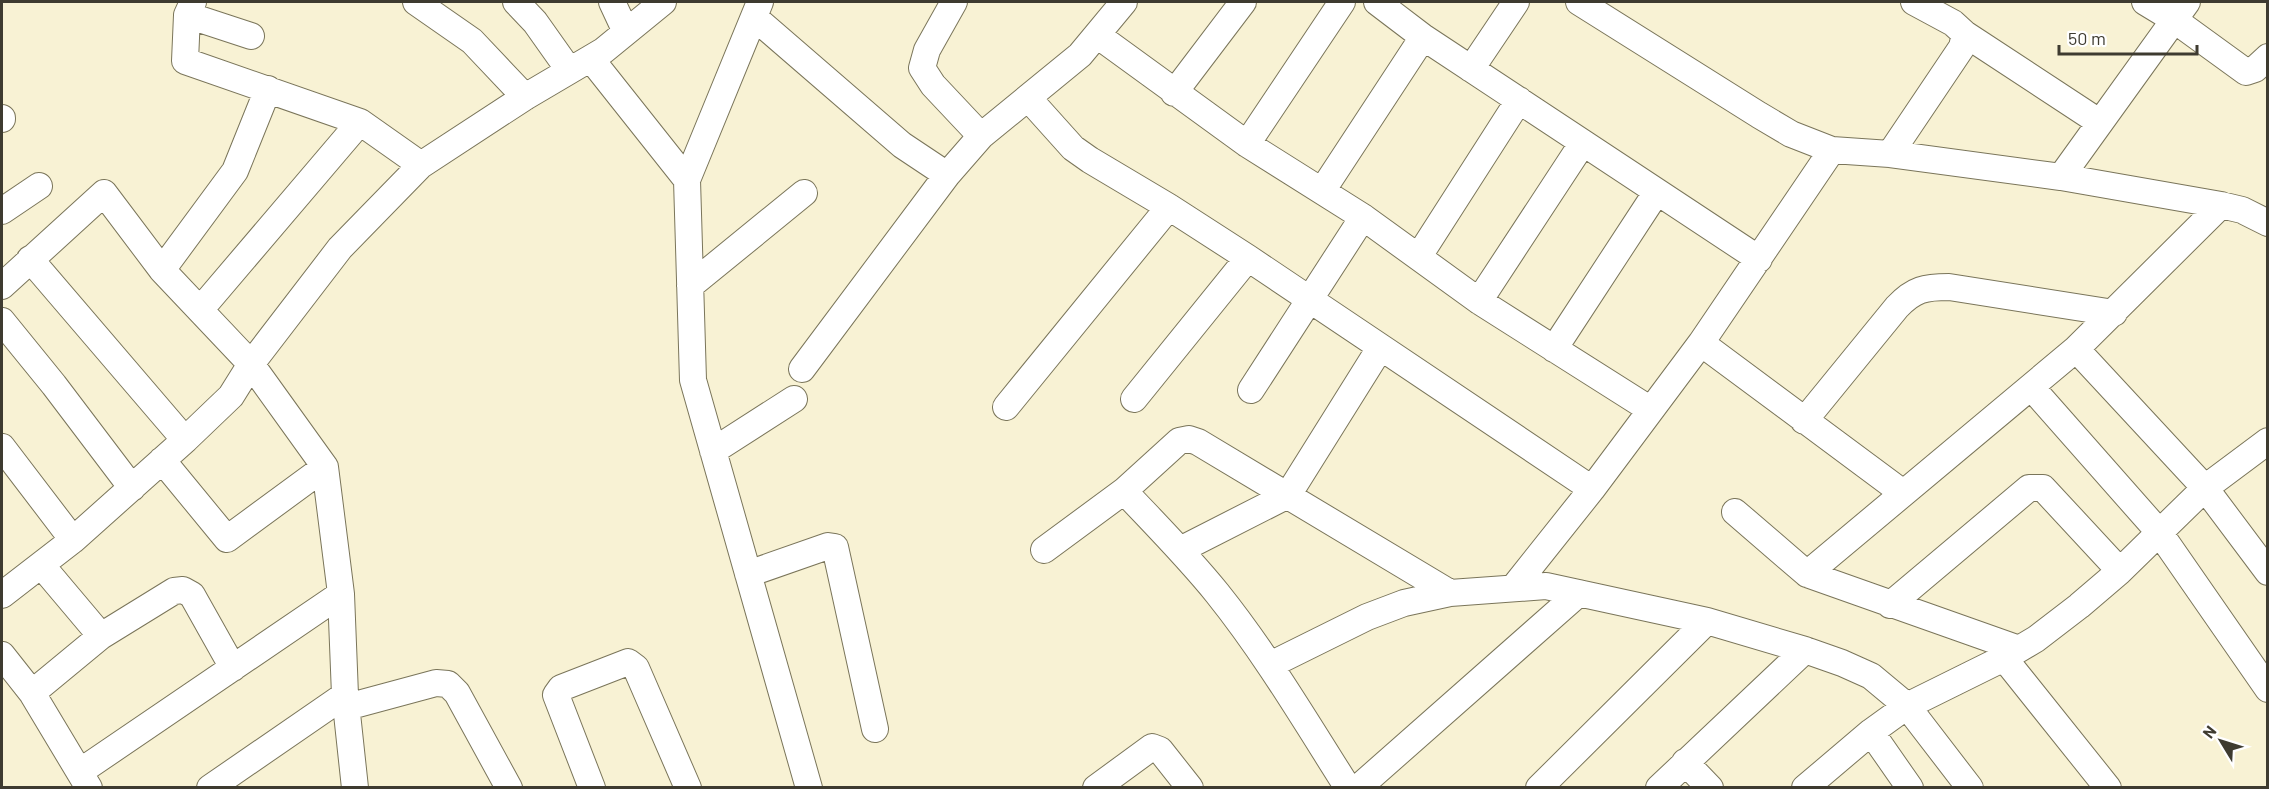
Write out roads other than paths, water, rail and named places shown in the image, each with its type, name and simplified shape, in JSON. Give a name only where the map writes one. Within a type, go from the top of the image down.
[{"type":"street","points":[[416,2],[472,41],[525,97]]},
{"type":"street","points":[[516,2],[580,65],[687,180]]},
{"type":"street","points":[[612,2],[626,32]]},
{"type":"street","points":[[2,595],[73,540],[231,396],[251,363],[340,248],[421,165],[525,97],[580,65],[663,2]]},
{"type":"street","points":[[954,2],[927,50],[922,68],[933,85],[981,136]]},
{"type":"street","points":[[802,369],[947,175],[981,136],[1080,55],[1124,2]]},
{"type":"street","points":[[1174,93],[1243,2]]},
{"type":"street","points":[[1247,144],[1342,2]]},
{"type":"street","points":[[1377,2],[1423,37],[1582,144],[1759,259]]},
{"type":"street","points":[[1471,69],[1516,2]]},
{"type":"street","points":[[1579,2],[1791,134],[1832,150],[1890,154],[2061,177],[2221,205],[2242,210],[2267,221]]},
{"type":"street","points":[[1914,2],[1953,23],[1965,34],[2099,122]]},
{"type":"street","points":[[2145,2],[2180,10],[2246,72],[2255,69],[2268,57]]},
{"type":"street","points":[[251,36],[190,8],[185,61],[360,122],[421,165]]},
{"type":"street","points":[[809,788],[693,380],[687,180],[757,9],[902,145],[947,175]]},
{"type":"street","points":[[2061,177],[2180,10]]},
{"type":"street","points":[[1890,154],[1962,47],[1965,34]]},
{"type":"street","points":[[1097,35],[1247,144],[1364,218],[1479,301],[1651,410]]},
{"type":"street","points":[[1322,191],[1423,37]]},
{"type":"street","points":[[162,270],[235,171],[268,89]]},
{"type":"street","points":[[1029,99],[1081,154],[1248,258],[1592,489]]},
{"type":"street","points":[[1419,256],[1519,100]]},
{"type":"street","points":[[200,310],[360,122]]},
{"type":"street","points":[[1479,301],[1582,144]]},
{"type":"street","points":[[1514,587],[1592,489],[1701,344],[1832,150]]},
{"type":"street","points":[[2,212],[39,186]]},
{"type":"street","points":[[2,286],[104,193],[162,270],[251,363],[324,467],[341,594],[346,701],[355,788]]},
{"type":"street","points":[[690,286],[804,193]]},
{"type":"street","points":[[1554,349],[1656,193]]},
{"type":"street","points":[[1807,574],[2076,349],[2221,205]]},
{"type":"street","points":[[1006,407],[1169,207]]},
{"type":"street","points":[[1251,390],[1364,218]]},
{"type":"street","points":[[1134,399],[1248,258]]},
{"type":"street","points":[[30,259],[185,440]]},
{"type":"street","points":[[1804,421],[1909,294],[1928,287],[1949,287],[2114,313]]},
{"type":"street","points":[[2,321],[132,488]]},
{"type":"street","points":[[1701,344],[1903,493]]},
{"type":"street","points":[[1180,550],[1288,495],[1380,348]]},
{"type":"street","points":[[2076,349],[2205,488],[2268,572]]},
{"type":"street","points":[[2032,388],[2159,532],[2268,688]]},
{"type":"street","points":[[713,451],[794,399]]},
{"type":"street","points":[[1044,550],[1124,491],[1179,441],[1189,439],[1198,442],[1450,592]]},
{"type":"street","points":[[1813,785],[1871,732],[1906,706],[2012,654],[2079,606],[2120,571],[2205,488],[2268,441]]},
{"type":"street","points":[[2,447],[73,540]]},
{"type":"street","points":[[162,460],[227,538],[324,467]]},
{"type":"street","points":[[1890,605],[2029,488],[2043,488],[2120,571]]},
{"type":"street","points":[[1124,491],[1180,550],[1218,595],[1270,665],[1348,788]]},
{"type":"street","points":[[1735,512],[1807,574],[2012,654],[2108,788]]},
{"type":"street","points":[[748,574],[828,546],[836,547],[875,729]]},
{"type":"street","points":[[42,566],[101,636]]},
{"type":"street","points":[[1270,665],[1368,617],[1404,603],[1450,592],[1546,586],[1707,621],[1804,650],[1871,676],[1906,706],[1970,788]]},
{"type":"street","points":[[32,693],[101,636],[174,591],[183,590],[192,595],[233,668]]},
{"type":"street","points":[[1358,788],[1579,593]]},
{"type":"street","points":[[2,655],[32,693],[85,779],[233,668],[341,594]]},
{"type":"street","points":[[1539,788],[1707,621]]},
{"type":"street","points":[[1659,788],[1804,650]]},
{"type":"street","points":[[592,788],[555,695],[561,688],[628,662],[636,668],[688,788]]},
{"type":"street","points":[[210,788],[346,701],[436,683],[448,684],[457,693],[509,788]]},
{"type":"street","points":[[1871,732],[1911,788]]},
{"type":"street","points":[[1096,788],[1152,747],[1160,750],[1190,788]]},
{"type":"street","points":[[1685,762],[1710,788]]}]
